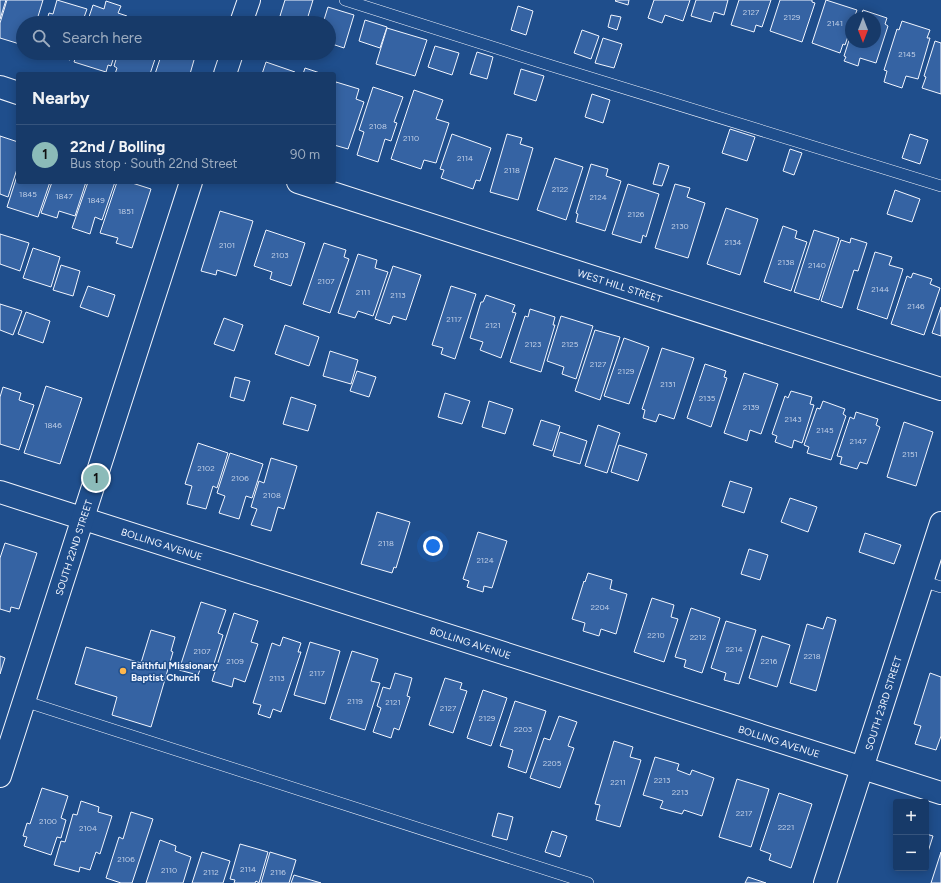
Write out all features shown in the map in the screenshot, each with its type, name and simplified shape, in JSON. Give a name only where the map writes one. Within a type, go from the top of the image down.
[{"type":"street","points":[[243,16],[249,0]]},
{"type":"street","points":[[226,72],[230,60]]},
{"type":"street","points":[[0,87],[16,92]]},
{"type":"street","name":"SOUTH 22ND STREET","points":[[0,776],[190,184]]},
{"type":"street","name":"WEST HILL STREET","points":[[304,184],[941,389]]},
{"type":"street","name":"BOLLING AVENUE","points":[[0,492],[941,793]]},
{"type":"street","name":"SOUTH 23RD STREET","points":[[825,883],[862,768],[932,584],[941,523]]},
{"type":"lane","points":[[344,0],[941,186]]},
{"type":"lane","points":[[24,701],[588,883]]},
{"type":"building","points":[[0,0],[6,0],[0,19]]},
{"type":"building","points":[[7,0],[43,0],[38,16],[16,16],[16,43],[0,38],[0,23]]},
{"type":"building","points":[[57,0],[87,9],[84,16],[48,16],[49,13],[53,14]]},
{"type":"building","points":[[285,0],[313,0],[308,16],[280,16]]},
{"type":"building","points":[[629,0],[628,5],[615,1]]},
{"type":"building","points":[[654,0],[690,0],[683,21],[665,15],[662,23],[648,18]]},
{"type":"building","points":[[696,0],[728,0],[724,15],[714,12],[711,22],[691,16]]},
{"type":"building","points":[[739,0],[771,0],[762,27],[756,25],[754,32],[731,25]]},
{"type":"building","points":[[780,0],[812,0],[812,2],[815,3],[802,42],[770,31]]},
{"type":"building","points":[[826,0],[857,10],[856,12],[845,12],[845,45],[843,44],[840,53],[812,43]]},
{"type":"building","points":[[106,1],[121,6],[118,13],[127,16],[89,16],[93,5],[104,9]]},
{"type":"building","points":[[518,6],[533,11],[526,35],[511,30]]},
{"type":"building","points":[[328,7],[354,15],[344,48],[336,45],[336,16],[325,16]]},
{"type":"building","points":[[611,15],[621,17],[617,30],[608,27]]},
{"type":"building","points":[[881,16],[887,18],[885,24],[888,26],[881,48]]},
{"type":"building","points":[[365,20],[387,27],[380,48],[359,41]]},
{"type":"building","points":[[902,21],[930,30],[927,38],[930,38],[918,79],[906,76],[902,88],[884,82],[887,71],[884,70],[897,29],[899,30]]},
{"type":"building","points":[[387,28],[427,40],[415,76],[376,64]]},
{"type":"building","points":[[582,30],[599,36],[591,59],[574,53]]},
{"type":"building","points":[[603,38],[622,44],[614,68],[595,63]]},
{"type":"building","points":[[935,41],[941,43],[941,94],[922,88],[926,77],[924,76]]},
{"type":"building","points":[[435,46],[459,53],[452,75],[428,67]]},
{"type":"building","points":[[847,48],[881,48],[876,63],[860,58],[858,66],[844,61],[846,57],[844,56]]},
{"type":"building","points":[[477,52],[493,57],[487,79],[470,74]]},
{"type":"building","points":[[75,60],[113,60],[111,66],[108,65],[106,72],[74,62]]},
{"type":"building","points":[[116,60],[155,60],[151,72],[116,72],[117,68],[114,66]]},
{"type":"building","points":[[160,60],[194,60],[191,72],[156,72]]},
{"type":"building","points":[[266,62],[295,72],[263,72]]},
{"type":"building","points":[[305,68],[317,72],[304,72]]},
{"type":"building","points":[[521,69],[544,76],[536,101],[514,94]]},
{"type":"building","points":[[336,82],[359,89],[356,99],[364,102],[348,149],[336,146]]},
{"type":"building","points":[[373,87],[403,97],[394,122],[397,123],[391,141],[385,139],[378,162],[357,155],[364,132],[359,130]]},
{"type":"building","points":[[414,90],[443,100],[436,119],[449,123],[436,163],[424,160],[421,169],[391,159]]},
{"type":"building","points":[[592,94],[610,100],[603,123],[585,117]]},
{"type":"building","points":[[730,129],[755,137],[747,161],[722,153]]},
{"type":"building","points":[[452,134],[491,148],[480,181],[476,180],[473,189],[441,178],[444,170],[440,169]]},
{"type":"building","points":[[507,134],[522,138],[520,144],[533,148],[518,200],[490,192]]},
{"type":"building","points":[[910,134],[928,140],[920,164],[902,158]]},
{"type":"building","points":[[0,136],[16,141],[16,172],[8,197],[0,194]]},
{"type":"building","points":[[790,149],[802,153],[794,175],[783,171]]},
{"type":"building","points":[[555,158],[583,167],[566,220],[537,210]]},
{"type":"building","points":[[659,163],[669,166],[662,186],[653,184]]},
{"type":"building","points":[[591,164],[608,169],[606,176],[621,181],[605,231],[576,222],[578,214],[576,213]]},
{"type":"building","points":[[16,179],[16,184],[49,184],[38,217],[7,207]]},
{"type":"building","points":[[51,184],[85,184],[75,216],[59,211],[57,218],[41,213]]},
{"type":"building","points":[[87,184],[114,184],[102,220],[95,217],[90,234],[72,228]]},
{"type":"building","points":[[116,184],[135,184],[151,189],[132,248],[116,243],[118,238],[100,233]]},
{"type":"building","points":[[628,184],[659,194],[646,237],[643,235],[641,243],[612,234]]},
{"type":"building","points":[[675,184],[690,188],[687,197],[705,203],[688,258],[655,248]]},
{"type":"building","points":[[895,190],[920,199],[912,222],[887,214]]},
{"type":"building","points":[[726,208],[758,219],[740,275],[707,264]]},
{"type":"building","points":[[220,211],[253,221],[236,276],[217,270],[216,275],[201,271]]},
{"type":"building","points":[[783,226],[797,231],[795,238],[807,242],[791,291],[764,282]]},
{"type":"building","points":[[266,230],[305,243],[291,286],[270,279],[272,272],[254,266]]},
{"type":"building","points":[[814,230],[839,238],[819,300],[794,292]]},
{"type":"building","points":[[0,234],[29,243],[20,271],[0,264]]},
{"type":"building","points":[[851,238],[867,243],[858,271],[854,270],[842,308],[821,301],[841,240],[850,243]]},
{"type":"building","points":[[324,243],[346,250],[344,257],[349,259],[330,313],[303,304]]},
{"type":"building","points":[[33,248],[60,257],[51,287],[23,278]]},
{"type":"building","points":[[875,252],[892,257],[889,265],[903,269],[887,319],[857,309]]},
{"type":"building","points":[[358,254],[377,260],[375,268],[388,272],[373,316],[358,311],[355,318],[338,313]]},
{"type":"building","points":[[61,265],[80,271],[73,296],[53,290]]},
{"type":"building","points":[[393,266],[421,275],[406,320],[393,316],[390,324],[375,319]]},
{"type":"building","points":[[913,273],[932,279],[930,284],[940,288],[924,335],[891,324],[907,276],[911,278]]},
{"type":"building","points":[[88,286],[115,295],[108,317],[80,307]]},
{"type":"building","points":[[451,286],[476,294],[455,359],[441,354],[443,348],[432,345]]},
{"type":"building","points":[[486,295],[515,305],[512,312],[516,313],[501,358],[480,350],[483,342],[470,338],[481,302],[483,302]]},
{"type":"building","points":[[0,304],[22,311],[13,335],[0,330]]},
{"type":"building","points":[[941,307],[941,336],[932,333]]},
{"type":"building","points":[[530,309],[555,317],[553,325],[555,325],[541,372],[510,362],[525,316],[528,317]]},
{"type":"building","points":[[26,312],[50,321],[43,343],[18,334]]},
{"type":"building","points":[[561,316],[593,326],[576,379],[562,374],[564,367],[547,361]]},
{"type":"building","points":[[224,318],[243,325],[234,351],[214,344]]},
{"type":"building","points":[[285,325],[319,337],[309,366],[275,354]]},
{"type":"building","points":[[595,330],[620,337],[600,400],[575,391]]},
{"type":"building","points":[[624,338],[649,347],[629,404],[604,396]]},
{"type":"building","points":[[662,348],[694,358],[674,419],[659,414],[656,422],[643,418],[645,410],[642,409]]},
{"type":"building","points":[[330,351],[358,360],[351,384],[323,376]]},
{"type":"building","points":[[705,364],[726,371],[724,377],[727,378],[711,427],[687,418]]},
{"type":"building","points":[[357,371],[376,377],[369,397],[350,391]]},
{"type":"building","points":[[744,373],[778,384],[761,434],[750,430],[747,441],[724,433]]},
{"type":"building","points":[[235,377],[250,381],[244,401],[230,397]]},
{"type":"building","points":[[46,386],[82,398],[60,464],[24,453]]},
{"type":"building","points":[[3,387],[21,393],[19,400],[34,405],[19,450],[0,444],[0,397]]},
{"type":"building","points":[[791,391],[812,397],[810,404],[814,405],[802,443],[794,440],[792,448],[775,442],[777,436],[772,434],[785,396],[788,398]]},
{"type":"building","points":[[445,393],[470,401],[462,424],[438,417]]},
{"type":"building","points":[[291,397],[316,405],[308,431],[283,424]]},
{"type":"building","points":[[489,401],[513,409],[505,434],[482,427]]},
{"type":"building","points":[[823,401],[845,409],[843,414],[846,416],[831,460],[807,453],[809,447],[804,445],[817,408],[820,409]]},
{"type":"building","points":[[856,412],[878,419],[876,425],[880,427],[867,464],[860,462],[857,469],[840,464],[842,457],[837,456],[850,417],[854,419]]},
{"type":"building","points":[[541,420],[560,426],[552,451],[533,445]]},
{"type":"building","points":[[904,422],[933,432],[916,486],[887,477]]},
{"type":"building","points":[[598,425],[620,433],[607,473],[585,466]]},
{"type":"building","points":[[560,432],[587,441],[580,464],[553,456]]},
{"type":"building","points":[[198,443],[228,453],[217,488],[213,486],[206,509],[187,504],[192,486],[185,484]]},
{"type":"building","points":[[619,445],[647,454],[638,481],[611,472]]},
{"type":"building","points":[[230,453],[263,464],[252,498],[246,496],[239,519],[219,513],[225,496],[217,493]]},
{"type":"building","points":[[271,458],[297,466],[284,509],[278,507],[271,531],[251,525],[257,509],[251,507],[259,481],[264,483]]},
{"type":"building","points":[[730,481],[752,488],[744,513],[722,506]]},
{"type":"building","points":[[790,498],[817,507],[808,532],[781,522]]},
{"type":"building","points":[[377,512],[410,522],[396,568],[394,567],[392,573],[361,564]]},
{"type":"building","points":[[478,532],[507,541],[492,588],[484,586],[483,592],[467,587],[469,581],[463,579]]},
{"type":"building","points":[[865,533],[901,545],[894,564],[859,552]]},
{"type":"building","points":[[5,543],[37,553],[19,609],[11,607],[10,612],[0,609],[0,558]]},
{"type":"building","points":[[749,549],[768,555],[760,580],[741,574]]},
{"type":"building","points":[[588,573],[612,580],[610,589],[627,594],[616,634],[601,629],[599,636],[583,631],[585,623],[572,619]]},
{"type":"building","points":[[652,598],[674,605],[671,617],[678,619],[664,662],[634,652]]},
{"type":"building","points":[[201,602],[226,610],[218,633],[223,635],[212,670],[201,667],[198,675],[179,670]]},
{"type":"building","points":[[691,608],[720,618],[702,673],[684,667],[686,660],[675,657]]},
{"type":"building","points":[[234,613],[258,621],[251,642],[258,644],[245,682],[234,678],[232,687],[212,681]]},
{"type":"building","points":[[827,617],[836,620],[816,691],[790,683],[807,624],[823,629]]},
{"type":"building","points":[[726,621],[756,630],[739,684],[724,680],[726,673],[711,668]]},
{"type":"building","name":"Faithful Missionary Baptist Church","points":[[151,630],[175,637],[171,651],[173,652],[151,727],[112,715],[117,697],[75,684],[86,647],[141,663]]},
{"type":"building","points":[[762,636],[790,645],[777,687],[749,678]]},
{"type":"building","points":[[283,637],[301,643],[298,652],[301,652],[281,712],[273,709],[270,718],[258,714],[261,705],[253,703],[272,643],[280,646]]},
{"type":"building","points":[[310,642],[340,651],[325,704],[294,695]]},
{"type":"building","points":[[352,651],[378,659],[371,681],[380,683],[365,730],[330,719]]},
{"type":"building","points":[[0,656],[5,658],[0,674]]},
{"type":"building","points":[[395,673],[412,678],[407,696],[410,697],[399,730],[394,728],[391,738],[373,732],[381,708],[377,706],[383,687],[390,689]]},
{"type":"building","points":[[930,673],[941,677],[941,736],[936,750],[915,744],[921,726],[914,724]]},
{"type":"building","points":[[445,678],[462,683],[460,689],[467,691],[453,733],[429,725]]},
{"type":"building","points":[[483,690],[507,698],[491,746],[467,738]]},
{"type":"building","points":[[515,701],[546,711],[526,773],[508,767],[513,750],[500,746]]},
{"type":"building","points":[[559,716],[577,722],[568,746],[574,748],[560,788],[530,778],[544,738],[550,740]]},
{"type":"building","points":[[614,741],[633,747],[630,757],[641,760],[620,827],[596,820],[600,805],[595,804]]},
{"type":"building","points":[[655,757],[679,764],[677,770],[690,775],[692,770],[714,778],[702,816],[684,810],[682,814],[660,808],[663,801],[643,795]]},
{"type":"building","points":[[737,779],[769,789],[751,847],[719,837]]},
{"type":"building","points":[[42,788],[68,796],[61,818],[66,820],[61,838],[57,837],[51,855],[24,846],[27,837],[23,836],[27,823],[30,824]]},
{"type":"building","points":[[779,793],[812,804],[791,868],[769,860],[771,854],[760,850]]},
{"type":"building","points":[[81,801],[99,807],[98,812],[112,816],[100,854],[96,852],[90,870],[80,867],[79,872],[54,865],[61,841],[65,842],[73,814],[77,815]]},
{"type":"building","points":[[131,812],[153,819],[132,883],[121,883],[106,878],[119,837],[123,839]]},
{"type":"building","points":[[498,813],[513,817],[507,840],[492,836]]},
{"type":"building","points":[[552,831],[567,836],[560,857],[545,852]]},
{"type":"building","points":[[929,835],[933,836],[929,849]]},
{"type":"building","points":[[160,840],[176,846],[175,851],[191,857],[183,883],[146,883]]},
{"type":"building","points":[[240,844],[268,852],[259,883],[256,881],[255,883],[234,883],[235,880],[230,879]]},
{"type":"building","points":[[202,852],[230,861],[223,883],[192,883]]},
{"type":"building","points":[[270,852],[296,860],[289,883],[261,883]]},
{"type":"building","points":[[941,852],[941,883],[931,883]]},
{"type":"building","points":[[294,875],[321,883],[291,883]]},
{"type":"building","points":[[748,877],[766,883],[745,883]]},
{"type":"place","name":"22nd / Bolling","points":[[96,478]]},
{"type":"place","name":"Faithful Missionary Baptist Church","points":[[123,671]]}]
